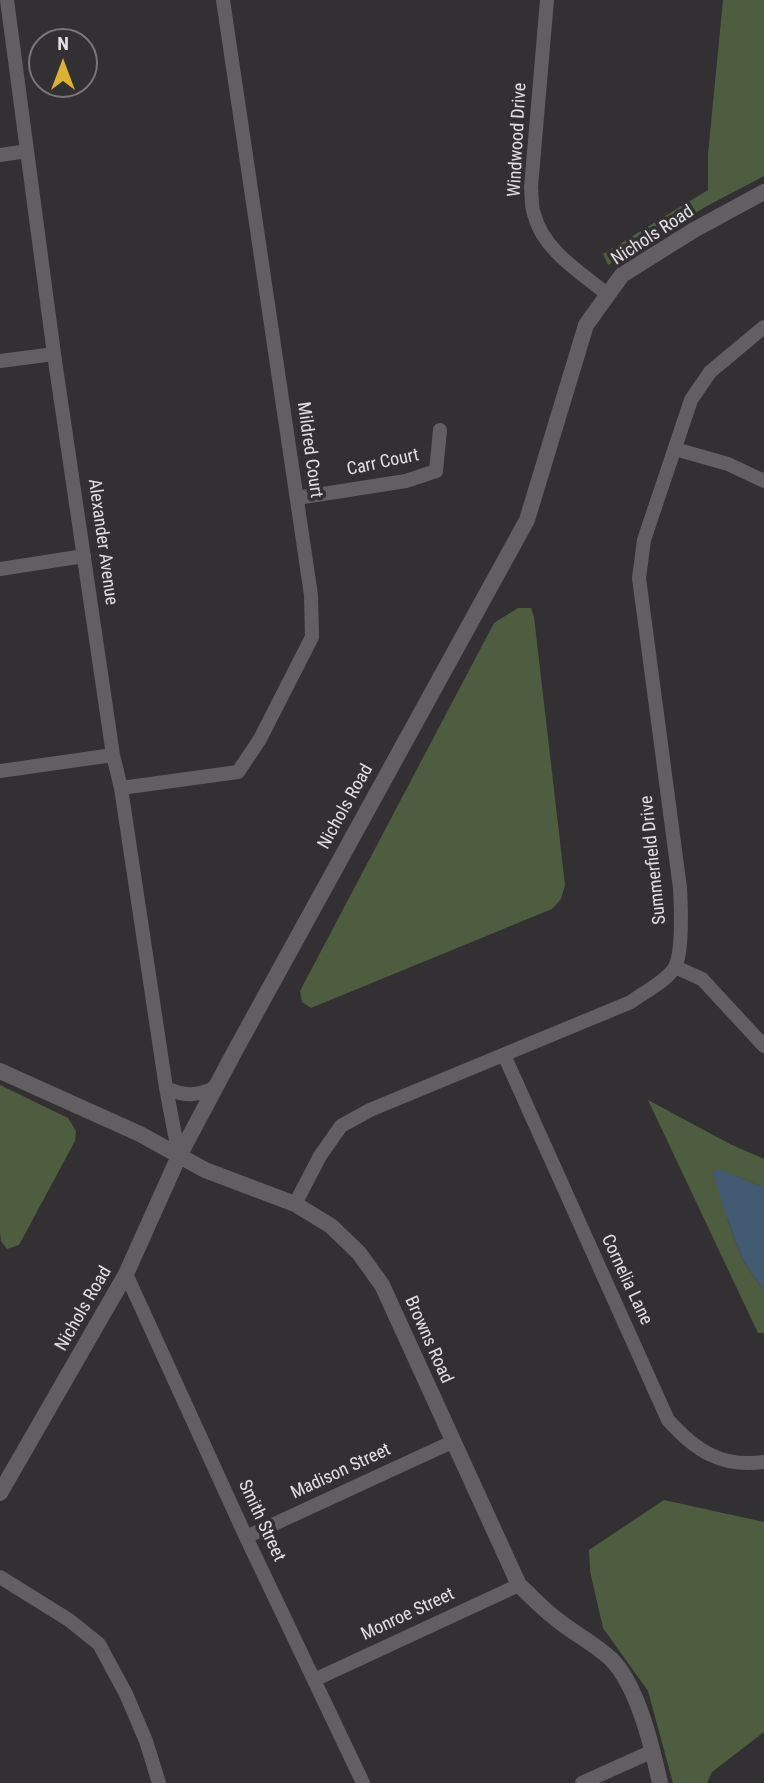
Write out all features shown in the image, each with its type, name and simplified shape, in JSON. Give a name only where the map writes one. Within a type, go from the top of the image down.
[{"type":"street","name":"Alexander Avenue","points":[[6,0],[54,354],[113,755],[121,788],[166,1088],[179,1156]]},
{"type":"street","name":"Mildred Court","points":[[121,788],[238,772],[260,739],[312,637],[311,595],[223,0]]},
{"type":"street","name":"Windwood Drive","points":[[547,0],[531,187],[534,215],[546,239],[564,259],[607,294]]},
{"type":"street","points":[[0,155],[27,151]]},
{"type":"street","name":"Nichols Road","points":[[2,1485],[127,1274],[179,1156],[527,520],[586,324],[622,275],[694,230],[764,192]]},
{"type":"street","name":"Summerfield Drive","points":[[675,967],[682,924],[680,888],[639,578],[644,540],[691,400],[710,372],[764,327]]},
{"type":"street","points":[[0,361],[54,354]]},
{"type":"street","name":"Carr Court","points":[[297,499],[406,481],[436,471],[440,430]]},
{"type":"street","points":[[675,449],[728,464],[764,481]]},
{"type":"street","points":[[0,569],[85,556]]},
{"type":"street","points":[[0,771],[113,755]]},
{"type":"street","points":[[295,1204],[320,1156],[341,1126],[370,1110],[631,1002],[675,967],[702,979],[764,1045]]},
{"type":"street","name":"Cornelia Lane","points":[[504,1055],[668,1420],[688,1443],[713,1457],[748,1464],[764,1462]]},
{"type":"street","name":"Browns Road","points":[[0,1071],[140,1135],[205,1170],[295,1204],[331,1226],[359,1253],[382,1285],[519,1585],[556,1619],[613,1661],[635,1697],[653,1751],[660,1783]]},
{"type":"street","points":[[166,1088],[181,1095],[197,1096],[216,1087]]},
{"type":"street","name":"Smith Street","points":[[127,1274],[246,1537],[363,1783]]},
{"type":"street","name":"Madison Street","points":[[246,1537],[452,1442]]},
{"type":"street","points":[[0,1577],[69,1620],[99,1644],[126,1693],[146,1741],[159,1783]]},
{"type":"street","name":"Monroe Street","points":[[314,1680],[519,1585]]},
{"type":"street","points":[[582,1783],[653,1751]]},
{"type":"green space","points":[[723,0],[764,0],[764,176],[707,206],[608,265],[603,254],[708,190],[708,154]]},
{"type":"green space","points":[[518,608],[531,608],[534,617],[565,885],[561,899],[552,909],[311,1008],[302,1002],[300,991],[494,623]]},
{"type":"green space","points":[[0,1085],[68,1118],[76,1131],[75,1141],[19,1245],[7,1249],[1,1241],[0,1232]]},
{"type":"green space","points":[[648,1100],[764,1159],[764,1187],[719,1170],[728,1221],[743,1260],[764,1291],[764,1333],[758,1333]]},
{"type":"green space","points":[[664,1500],[764,1522],[764,1732],[712,1772],[707,1783],[673,1783],[648,1691],[603,1628],[590,1571],[589,1550]]},
{"type":"water","points":[[718,1169],[764,1187],[764,1291],[743,1260],[728,1221],[713,1172]]}]
